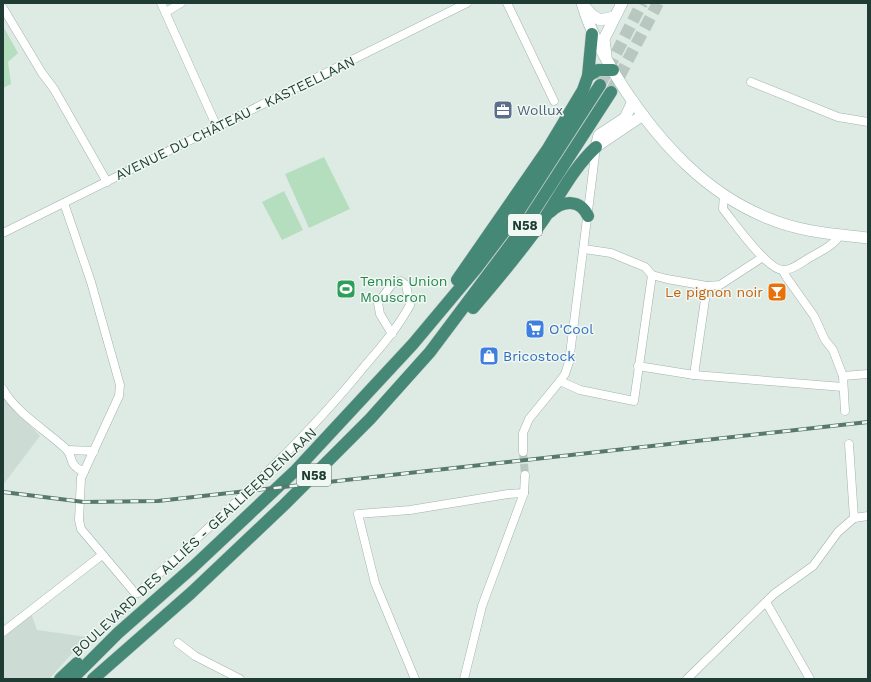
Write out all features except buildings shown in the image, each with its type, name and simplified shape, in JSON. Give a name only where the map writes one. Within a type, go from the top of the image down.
[{"type":"highway","points":[[446,305],[452,287],[547,150],[583,90],[588,76],[592,34]]},
{"type":"highway","points":[[588,76],[598,70],[613,70]]},
{"type":"highway","name":"BOULEVARD DES ALLIÉS - GEALLIEERDENLAAN","points":[[72,679],[118,633],[198,562],[296,470],[355,407],[446,305],[513,220],[600,85]]},
{"type":"highway","name":"N58","points":[[96,677],[191,593],[284,505],[370,419],[430,352],[524,228],[611,92]]},
{"type":"highway","points":[[430,352],[508,268],[584,158],[596,147]]},
{"type":"highway","points":[[544,218],[557,206],[566,202],[574,203],[585,209],[588,216]]},
{"type":"highway","name":"N58","points":[[60,679],[80,659],[118,633]]},
{"type":"main road","points":[[606,59],[604,39],[622,3]]},
{"type":"main road","points":[[582,4],[592,15],[600,20],[614,17]]},
{"type":"main road","points":[[582,4],[599,50],[633,101],[643,115],[696,174],[724,195],[742,206],[779,223],[807,230],[868,238]]},
{"type":"main road","points":[[596,147],[599,135],[624,118],[633,101]]},
{"type":"main road","points":[[596,147],[602,140],[643,115]]},
{"type":"street","points":[[161,3],[217,127]]},
{"type":"street","points":[[166,12],[181,3]]},
{"type":"street","name":"AVENUE DU CHÂTEAU - KASTEELLAAN","points":[[3,233],[467,3]]},
{"type":"street","points":[[508,3],[554,101]]},
{"type":"street","points":[[3,8],[42,73],[54,89],[107,182]]},
{"type":"street","points":[[751,82],[838,117],[868,122]]},
{"type":"street","points":[[523,452],[523,433],[529,419],[560,382],[565,374],[568,362],[584,249],[596,147]]},
{"type":"street","points":[[724,195],[723,209],[763,257],[778,269],[783,271],[814,316],[825,340],[833,350],[843,376],[845,411]]},
{"type":"street","points":[[64,202],[91,282],[120,385],[120,396],[84,472],[80,484],[80,525],[102,555],[135,593],[138,593],[230,507],[325,414],[392,334],[410,305],[406,285],[401,281],[392,284],[378,303],[380,314],[392,334]]},
{"type":"street","points":[[783,271],[792,268],[835,243],[840,235]]},
{"type":"street","points":[[584,249],[611,253],[645,267],[652,275],[707,286],[720,285],[763,257]]},
{"type":"street","points":[[560,382],[580,390],[634,401],[652,275]]},
{"type":"street","points":[[694,375],[707,286]]},
{"type":"street","points":[[638,366],[694,375],[843,387]]},
{"type":"street","points":[[843,376],[868,374]]},
{"type":"street","points":[[3,389],[19,408],[68,450],[72,464],[84,472]]},
{"type":"street","points":[[849,444],[854,518]]},
{"type":"street","points":[[68,450],[94,451]]},
{"type":"street","points":[[464,679],[482,606],[524,494],[525,475]]},
{"type":"street","points":[[415,679],[375,583],[358,514],[410,510],[508,494],[524,494]]},
{"type":"street","points":[[687,679],[766,602],[813,566],[838,532],[854,518],[868,516]]},
{"type":"street","points":[[3,632],[102,555]]},
{"type":"street","points":[[766,602],[810,679]]},
{"type":"street","points":[[178,643],[195,656],[240,679]]},
{"type":"shaded area","points":[[3,395],[40,436],[3,485]]},
{"type":"shaded area","points":[[23,611],[32,616],[37,630],[87,637],[49,679],[3,679],[3,628]]},
{"type":"green space","points":[[3,26],[18,53],[8,62],[11,84],[3,88]]},
{"type":"green space","points":[[324,157],[350,209],[309,228],[285,174]]},
{"type":"green space","points":[[284,191],[303,230],[282,240],[262,202]]},
{"type":"tunnel","points":[[600,85],[642,3]]},
{"type":"tunnel","points":[[611,92],[658,3]]},
{"type":"tunnel","points":[[523,452],[525,475]]},
{"type":"railway","points":[[3,492],[84,502],[158,501],[868,422]]},
{"type":"place","name":"Wollux","points":[[503,110]]},
{"type":"place","name":"Tennis Union Mouscron","points":[[346,289]]},
{"type":"place","name":"Le pignon noir","points":[[777,292]]},
{"type":"place","name":"O'Cool","points":[[535,329]]},
{"type":"place","name":"Bricostock","points":[[489,356]]}]
